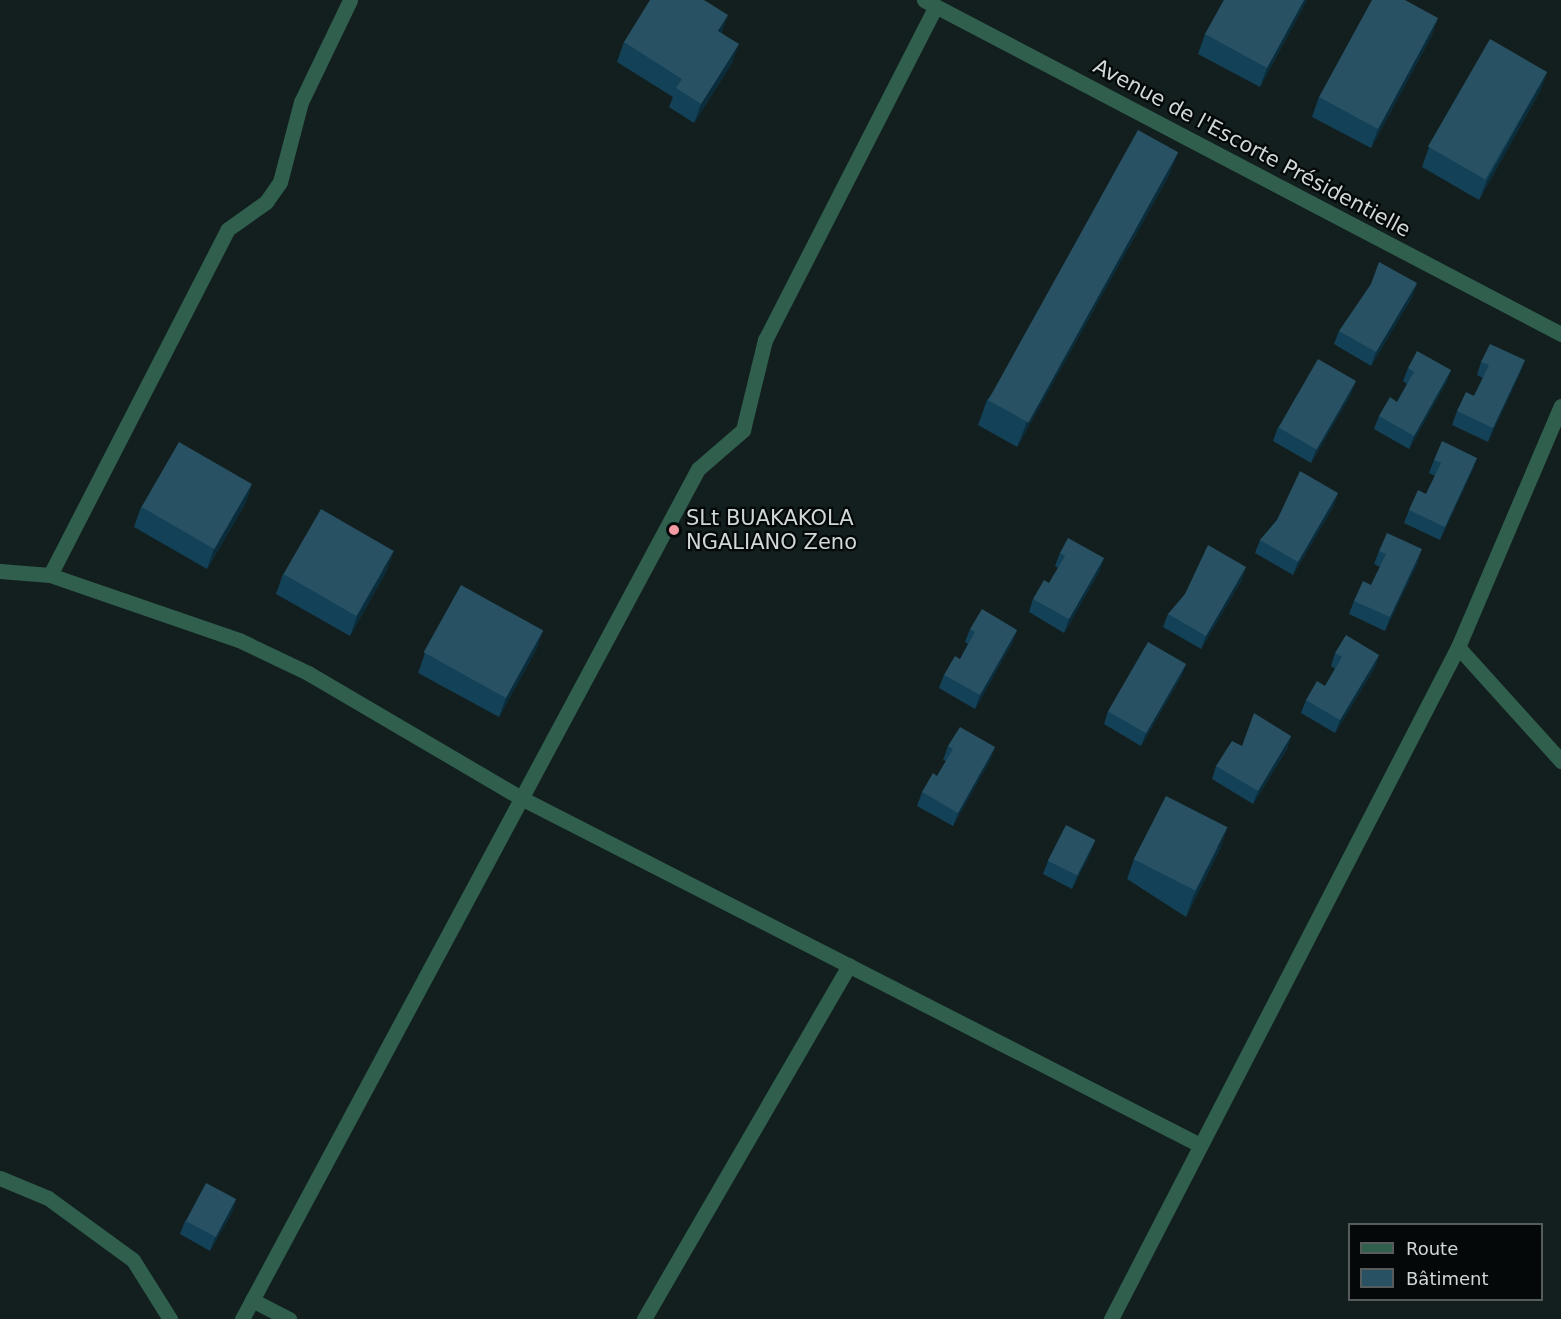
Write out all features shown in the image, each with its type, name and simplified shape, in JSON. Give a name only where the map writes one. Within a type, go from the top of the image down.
[{"type":"street","points":[[50,575],[228,229],[266,202],[280,182],[301,102],[350,0]]},
{"type":"street","points":[[242,1319],[698,469],[743,430],[765,340],[930,3]]},
{"type":"street","name":"Avenue de l'Escorte Présidentielle","points":[[930,3],[1561,334]]},
{"type":"street","points":[[1111,1319],[1198,1144],[1458,647],[1561,406]]},
{"type":"street","points":[[0,571],[50,575],[259,650],[523,799],[1198,1144]]},
{"type":"street","points":[[1458,647],[1561,760]]},
{"type":"street","points":[[644,1319],[849,965]]},
{"type":"street","points":[[0,1178],[48,1198],[133,1260],[170,1319]]},
{"type":"street","points":[[252,1300],[289,1319]]},
{"type":"building","points":[[650,0],[704,0],[728,15],[718,31],[739,44],[701,104],[676,88],[682,79],[624,42]]},
{"type":"building","points":[[1224,0],[1304,0],[1267,68],[1205,34]]},
{"type":"building","points":[[1372,0],[1405,0],[1438,18],[1378,129],[1319,97]]},
{"type":"building","points":[[1490,39],[1547,72],[1485,179],[1428,146]]},
{"type":"building","points":[[1138,130],[1178,152],[1028,423],[988,400]]},
{"type":"building","points":[[1379,262],[1417,283],[1376,352],[1339,331],[1371,284]]},
{"type":"building","points":[[1490,344],[1525,360],[1493,428],[1457,411],[1466,392],[1474,396],[1489,365],[1481,362]]},
{"type":"building","points":[[1417,351],[1451,370],[1414,436],[1379,416],[1390,397],[1397,402],[1414,372],[1408,368]]},
{"type":"building","points":[[1318,359],[1356,381],[1317,449],[1278,427]]},
{"type":"building","points":[[1442,441],[1477,458],[1445,527],[1409,510],[1418,490],[1426,494],[1441,463],[1434,460]]},
{"type":"building","points":[[179,442],[252,484],[214,549],[142,507]]},
{"type":"building","points":[[1300,471],[1338,493],[1298,562],[1260,540],[1277,520]]},
{"type":"building","points":[[321,509],[394,551],[356,616],[284,574]]},
{"type":"building","points":[[1387,533],[1422,549],[1390,617],[1354,601],[1363,581],[1371,585],[1386,554],[1379,551]]},
{"type":"building","points":[[1068,538],[1104,558],[1069,619],[1033,599],[1044,580],[1049,583],[1065,556],[1060,553]]},
{"type":"building","points":[[1208,545],[1246,567],[1206,636],[1168,614],[1185,594]]},
{"type":"building","points":[[461,585],[543,631],[506,698],[424,652]]},
{"type":"building","points":[[982,609],[1017,630],[980,695],[944,675],[955,656],[960,659],[975,632],[970,629]]},
{"type":"building","points":[[1346,635],[1379,655],[1340,720],[1306,700],[1317,681],[1325,686],[1342,657],[1335,653]]},
{"type":"building","points":[[1148,642],[1186,664],[1146,733],[1108,711]]},
{"type":"building","points":[[1254,713],[1291,736],[1258,791],[1216,766],[1232,741],[1242,746]]},
{"type":"building","points":[[960,727],[995,747],[958,813],[922,792],[933,773],[937,776],[953,749],[948,746]]},
{"type":"building","points":[[1166,796],[1227,827],[1195,891],[1134,859]]},
{"type":"building","points":[[1066,825],[1095,840],[1077,876],[1048,861]]},
{"type":"building","points":[[206,1183],[236,1199],[216,1237],[186,1221]]},
{"type":"place","name":"SLt BUAKAKOLA NGALIANO Zeno","points":[[674,530]]}]
